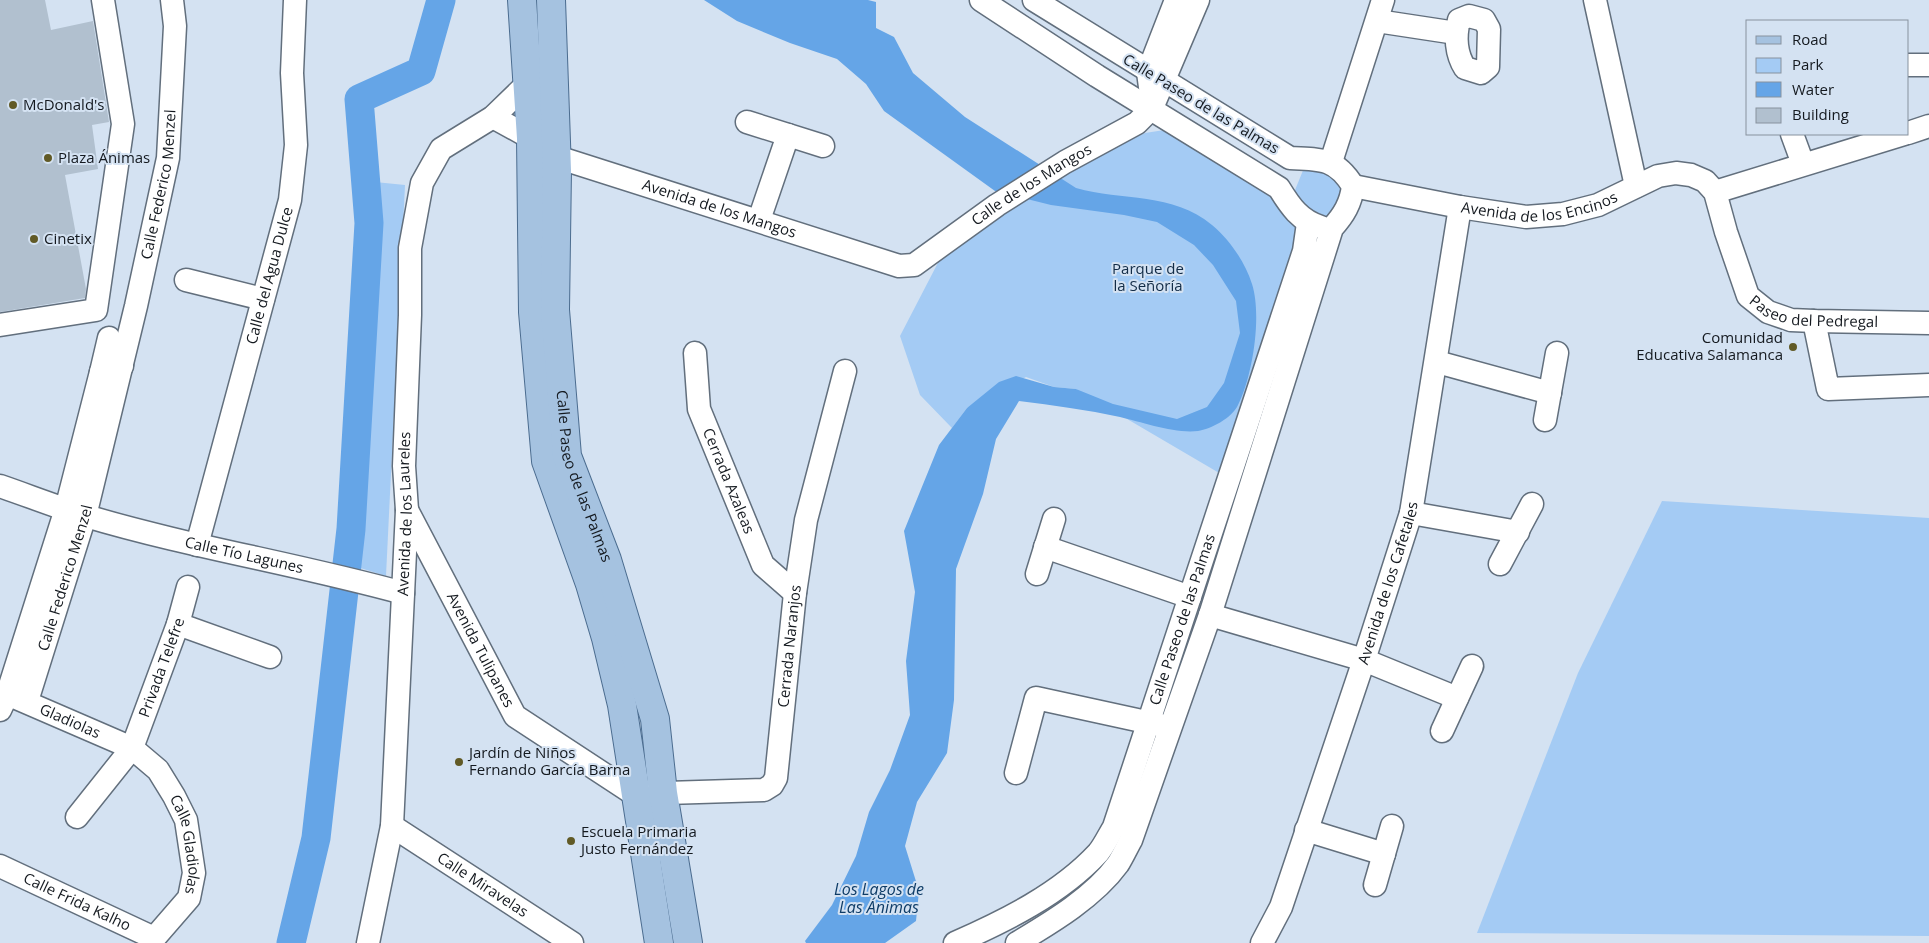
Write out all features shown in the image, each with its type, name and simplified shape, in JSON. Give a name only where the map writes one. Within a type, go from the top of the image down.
[{"type":"main road","name":"Calle Paseo de las Palmas","points":[[522,0],[531,138],[533,312],[546,461],[590,584],[606,638],[622,705],[658,943]]},
{"type":"main road","name":"Calle Paseo de las Palmas","points":[[551,0],[557,157],[555,310],[567,456],[607,560],[655,719],[663,793],[688,943]]},
{"type":"street","points":[[0,325],[96,310],[123,124],[103,0]]},
{"type":"street","name":"Calle Federico Menzel","points":[[11,702],[75,512],[111,369],[168,158],[175,26],[172,0]]},
{"type":"street","name":"Calle del Agua Dulce","points":[[197,545],[290,200],[296,145],[292,73],[295,0]]},
{"type":"street","name":"Calle Paseo de las Palmas","points":[[981,0],[1097,76],[1152,108],[1279,188],[1293,210],[1308,222],[1320,227],[1332,228]]},
{"type":"street","name":"Calle Paseo de las Palmas","points":[[1034,0],[1290,158],[1330,162]]},
{"type":"street","points":[[1157,77],[1176,0]]},
{"type":"street","points":[[1157,77],[1198,0]]},
{"type":"street","points":[[1595,0],[1636,186]]},
{"type":"street","points":[[1353,186],[1344,170],[1330,162],[1380,10],[1456,33]]},
{"type":"street","points":[[1909,65],[1929,65]]},
{"type":"street","name":"Calle de los Mangos","points":[[914,265],[997,204],[1065,162],[1137,124],[1152,108],[1157,77]]},
{"type":"street","name":"Avenida de los Laureles","points":[[368,943],[392,826],[407,510],[404,466],[410,315],[410,248],[422,183],[441,149],[493,117],[527,84]]},
{"type":"street","points":[[493,117],[531,138]]},
{"type":"street","points":[[747,122],[823,146]]},
{"type":"street","points":[[1909,132],[1929,126]]},
{"type":"street","points":[[759,220],[788,135]]},
{"type":"street","points":[[1792,135],[1803,164]]},
{"type":"street","points":[[1715,192],[1803,164],[1841,143],[1893,135]]},
{"type":"street","name":"Avenida de los Mangos","points":[[531,138],[557,157],[899,266],[914,265]]},
{"type":"street","name":"Avenida de los Encinos","points":[[1353,186],[1460,207],[1526,216],[1564,214],[1598,205],[1658,176],[1691,175],[1705,181],[1715,192]]},
{"type":"street","name":"Calle Paseo de las Palmas","points":[[1017,943],[1049,924],[1086,895],[1118,864],[1131,840],[1210,615],[1332,228],[1343,216],[1351,201],[1353,186]]},
{"type":"street","name":"Paseo del Pedregal","points":[[1715,192],[1726,232],[1748,296],[1768,312],[1791,320],[1929,323]]},
{"type":"street","name":"Avenida de los Cafetales","points":[[1262,943],[1281,907],[1411,513],[1437,362],[1460,207]]},
{"type":"street","name":"Calle Paseo de las Palmas","points":[[955,943],[992,927],[1034,903],[1076,872],[1098,852],[1114,827],[1147,720],[1190,597],[1304,251],[1308,222]]},
{"type":"street","points":[[186,280],[263,299]]},
{"type":"street","points":[[1814,321],[1828,389],[1929,385]]},
{"type":"street","name":"Calle Federico Menzel","points":[[110,338],[111,369]]},
{"type":"street","name":"Cerrada Azaleas","points":[[695,353],[700,409],[763,565],[795,593]]},
{"type":"street","points":[[1545,420],[1557,353]]},
{"type":"street","points":[[1437,362],[1550,392]]},
{"type":"street","name":"Cerrada Naranjos","points":[[634,794],[764,790],[772,785],[776,778],[795,593],[806,520],[845,371]]},
{"type":"street","name":"Calle Tío Lagunes","points":[[0,486],[75,512],[197,545],[337,575],[403,593]]},
{"type":"street","points":[[1500,564],[1532,504]]},
{"type":"street","name":"Avenida Tulipanes","points":[[407,510],[515,716],[634,794]]},
{"type":"street","points":[[1411,513],[1518,532]]},
{"type":"street","points":[[1037,574],[1054,519]]},
{"type":"street","points":[[1045,547],[1190,597]]},
{"type":"street","points":[[1206,549],[1228,557]]},
{"type":"street","name":"Privada Telefre","points":[[77,817],[132,748],[178,624],[188,587]]},
{"type":"street","points":[[1210,615],[1364,660],[1457,698]]},
{"type":"street","points":[[178,624],[270,657]]},
{"type":"street","points":[[1442,731],[1472,666]]},
{"type":"street","points":[[1016,773],[1036,698],[1147,720],[1171,729]]},
{"type":"street","name":"Gladiolas","points":[[11,702],[132,748]]},
{"type":"street","name":"Calle Gladiolas","points":[[132,748],[158,770],[186,820],[194,872],[189,898],[152,940]]},
{"type":"street","name":"Calle Miravelas","points":[[392,826],[572,943]]},
{"type":"street","points":[[1375,885],[1392,826]]},
{"type":"street","points":[[1306,830],[1384,854]]},
{"type":"street","name":"Calle Frida Kalho","points":[[0,866],[152,940]]},
{"type":"green space","name":"Parque de la Señoría","points":[[1171,129],[1278,201],[1300,224],[1226,477],[1076,389],[1054,387],[1026,377],[967,408],[952,428],[920,395],[900,336],[942,255],[1074,166],[1145,133]]},
{"type":"green space","points":[[1304,168],[1330,172],[1340,190],[1340,199],[1336,211],[1326,216],[1312,212],[1293,195]]},
{"type":"green space","points":[[375,182],[405,185],[386,576],[354,566]]},
{"type":"green space","points":[[1662,501],[1929,518],[1929,936],[1477,933],[1578,673]]},
{"type":"water","name":"Los Lagos de Las Ánimas","points":[[704,0],[868,0],[876,2],[876,28],[894,37],[913,73],[965,117],[1076,188],[1164,202],[1197,214],[1219,231],[1236,252],[1249,276],[1255,297],[1256,328],[1248,378],[1235,410],[1221,422],[1198,431],[1179,431],[1095,412],[1019,401],[996,439],[983,494],[956,569],[954,700],[947,753],[917,802],[905,846],[919,891],[916,921],[885,943],[806,943],[805,941],[832,905],[856,856],[869,812],[890,770],[910,715],[906,661],[915,592],[904,531],[939,445],[967,408],[999,382],[1016,376],[1054,387],[1076,389],[1113,404],[1177,419],[1207,407],[1224,383],[1240,333],[1236,301],[1213,265],[1194,245],[1157,222],[1124,215],[1051,205],[995,191],[884,111],[866,84],[837,59],[790,43],[737,21]]},
{"type":"building","name":"Plaza Ánimas","points":[[0,0],[45,0],[51,30],[93,21],[109,122],[92,125],[98,169],[65,175],[86,289],[85,298],[0,312]]},
{"type":"waterway","points":[[291,943],[316,838],[351,529],[369,223],[359,99],[421,71],[441,0]]},
{"type":"place","name":"McDonald's","points":[[13,105]]},
{"type":"place","name":"Plaza Ánimas","points":[[48,158]]},
{"type":"place","name":"Cinetix","points":[[34,239]]},
{"type":"place","name":"Comunidad Educativa Salamanca","points":[[1793,347]]},
{"type":"place","name":"Jardín de Niños Fernando García Barna","points":[[459,762]]},
{"type":"place","name":"Escuela Primaria Justo Fernández","points":[[571,841]]}]
